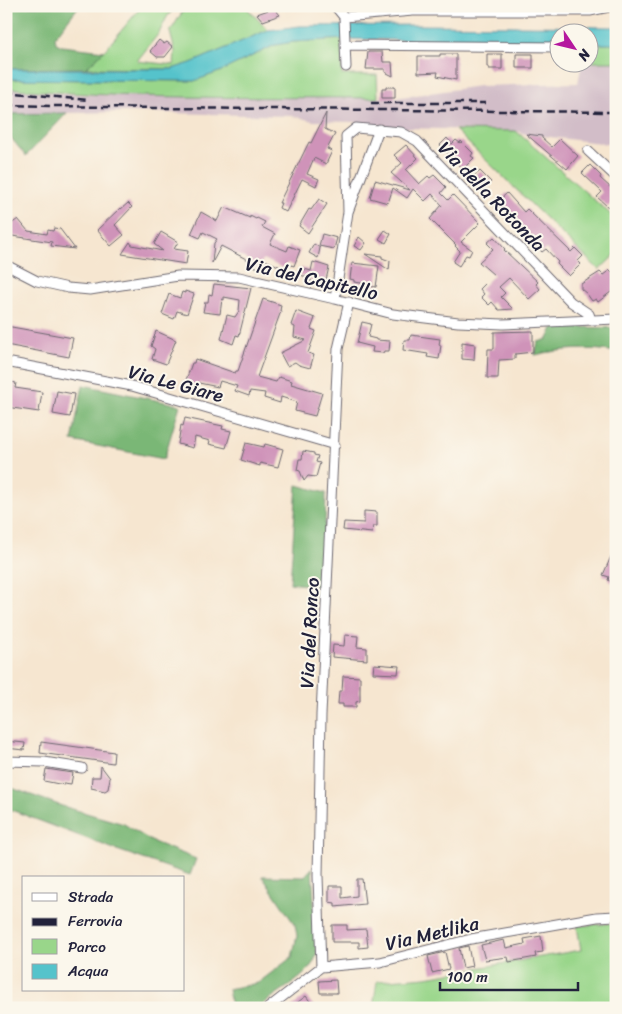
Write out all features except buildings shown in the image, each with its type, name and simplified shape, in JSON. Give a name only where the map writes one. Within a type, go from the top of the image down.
[{"type":"street","points":[[335,6],[344,22],[346,67]]},
{"type":"street","points":[[344,22],[412,9],[543,8],[590,11],[614,6]]},
{"type":"street","points":[[345,42],[550,47]]},
{"type":"street","name":"Via della Rotonda","points":[[348,212],[346,136],[356,128],[401,132],[417,141],[572,302],[589,314],[591,320]]},
{"type":"street","points":[[335,299],[348,212],[379,129]]},
{"type":"street","points":[[588,151],[616,178]]},
{"type":"street","name":"Via del Capitello","points":[[6,265],[37,281],[68,288],[90,290],[178,276],[239,277],[394,314],[458,322],[503,324],[615,319]]},
{"type":"street","name":"Via del Ronco","points":[[321,967],[318,876],[321,715],[338,349],[349,302]]},
{"type":"street","points":[[570,320],[572,302]]},
{"type":"street","name":"Via Le Giare","points":[[6,362],[132,386],[334,444]]},
{"type":"street","points":[[6,761],[44,762],[82,768]]},
{"type":"street","name":"Via Metlika","points":[[321,967],[380,962],[471,939],[597,917],[616,916]]},
{"type":"street","points":[[268,1008],[321,967]]},
{"type":"shaded area","points":[[600,62],[616,62],[616,145],[526,134],[516,131],[406,128],[353,122],[313,121],[292,116],[126,112],[6,114],[6,88],[65,94],[126,96],[395,98],[479,86],[578,83],[580,72],[600,72]]},
{"type":"green space","points":[[6,6],[79,6],[55,37],[56,43],[62,46],[104,51],[86,68],[6,69]]},
{"type":"green space","points":[[142,6],[176,6],[167,17],[159,33],[137,61],[174,65],[175,51],[170,32],[186,6],[245,6],[268,30],[191,63],[172,69],[86,68],[104,51]]},
{"type":"green space","points":[[342,39],[342,75],[377,75],[378,98],[146,96],[6,88],[6,79],[194,81],[219,72],[275,45]]},
{"type":"green space","points":[[600,44],[616,44],[616,62],[600,62]]},
{"type":"green space","points":[[67,113],[26,156],[6,132],[6,114]]},
{"type":"green space","points":[[455,130],[516,131],[616,219],[616,254],[599,270]]},
{"type":"green space","points":[[553,328],[616,328],[616,352],[575,349],[535,355],[538,342],[548,339]]},
{"type":"green space","points":[[83,385],[180,405],[164,459],[72,441]]},
{"type":"green space","points":[[297,485],[326,493],[323,587],[290,583]]},
{"type":"green space","points":[[6,786],[62,806],[124,824],[151,841],[196,859],[190,875],[114,849],[6,808]]},
{"type":"green space","points":[[312,868],[317,952],[314,961],[302,976],[260,1008],[231,1008],[228,989],[258,983],[292,957],[297,936],[295,925],[262,876],[304,877]]},
{"type":"green space","points":[[616,923],[616,1008],[373,1008],[377,981],[426,977],[581,950],[577,926]]},
{"type":"water","points":[[300,26],[550,26],[550,43],[345,39],[293,42],[275,45],[219,72],[194,81],[6,79],[6,69],[172,69],[191,63],[268,30]]},
{"type":"water","points":[[600,27],[616,27],[616,44],[600,44]]},
{"type":"railway","points":[[6,92],[87,100]]},
{"type":"railway","points":[[371,103],[486,103]]},
{"type":"railway","points":[[6,105],[616,112]]}]
